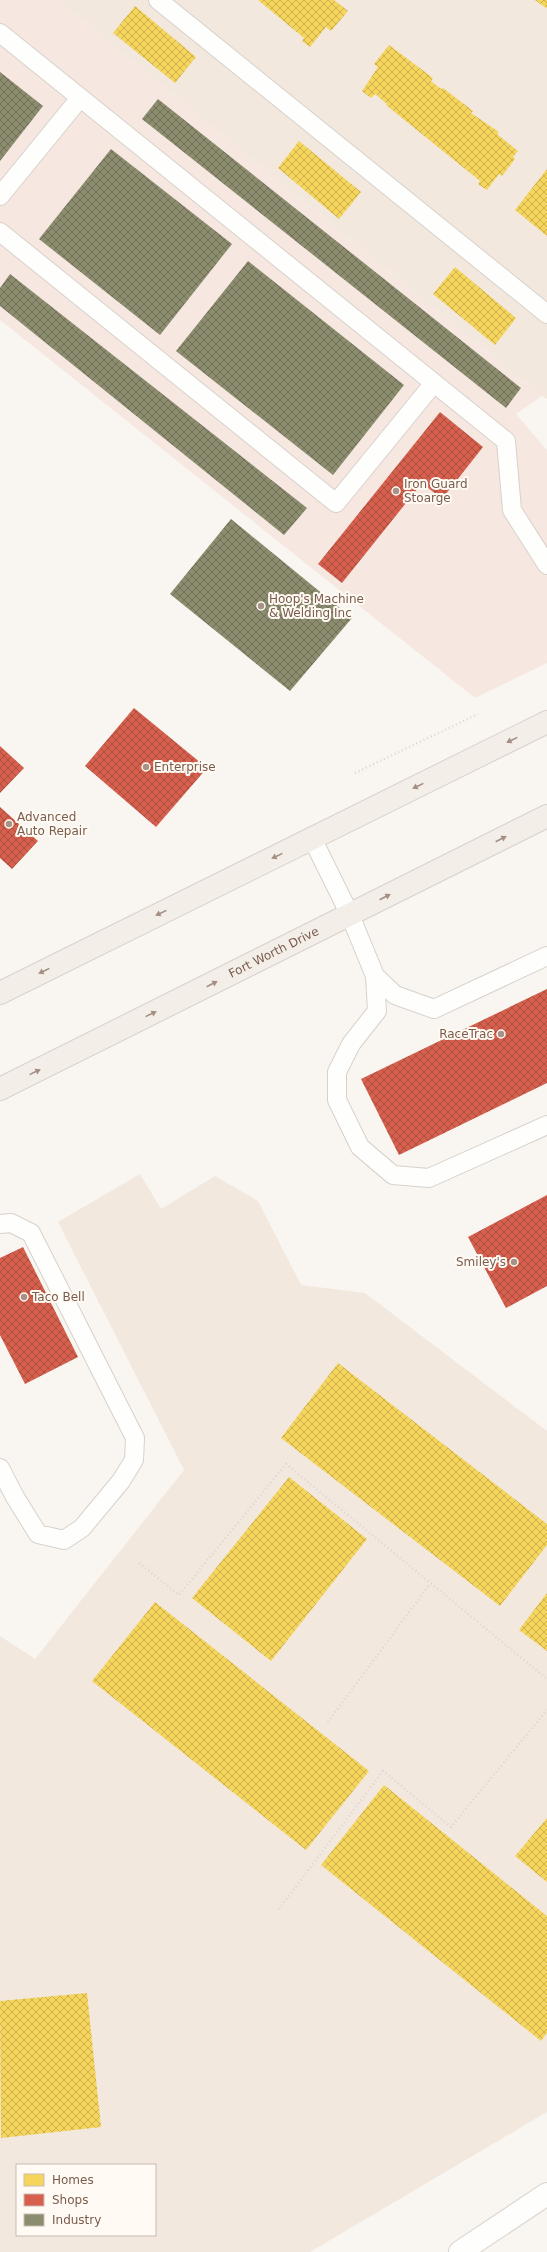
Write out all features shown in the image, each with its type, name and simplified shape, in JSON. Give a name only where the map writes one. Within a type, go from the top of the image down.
[{"type":"main road","points":[[0,993],[547,722]]},
{"type":"main road","name":"Fort Worth Drive","points":[[0,1089],[547,816]]},
{"type":"street","points":[[460,2252],[547,2194]]},
{"type":"lane","points":[[158,0],[547,314]]},
{"type":"lane","points":[[0,33],[506,441],[512,510],[547,565]]},
{"type":"lane","points":[[0,196],[80,98]]},
{"type":"lane","points":[[0,232],[336,503],[434,383]]},
{"type":"lane","points":[[312,838],[350,915],[375,976],[377,1011],[351,1044],[337,1072],[337,1100],[360,1147],[393,1175],[429,1178],[547,1125]]},
{"type":"lane","points":[[375,976],[395,995],[434,1009],[547,956]]},
{"type":"lane","points":[[0,1224],[12,1223],[30,1233],[135,1438],[134,1460],[121,1481],[82,1528],[64,1540],[38,1534],[15,1497],[0,1468]]},
{"type":"path","points":[[355,773],[478,714]]},
{"type":"path","points":[[139,1563],[179,1594],[286,1464],[547,1679]]},
{"type":"path","points":[[328,1722],[430,1584]]},
{"type":"path","points":[[279,1909],[383,1771],[451,1827],[547,1710]]},
{"type":"shaded area","name":"Iron Guard Stoarge","points":[[0,0],[58,0],[542,396],[516,414],[547,450],[547,663],[475,698],[0,320]]},
{"type":"shaded area","points":[[58,0],[547,0],[547,399],[542,396]]},
{"type":"shaded area","points":[[140,1174],[161,1209],[215,1176],[258,1201],[301,1285],[365,1293],[547,1431],[547,2112],[310,2252],[0,2252],[0,1636],[35,1659],[184,1470],[58,1222]]},
{"type":"building: Homes","points":[[258,0],[334,0],[348,11],[331,31],[326,27],[310,47],[302,41],[304,38]]},
{"type":"building: Homes","points":[[535,0],[547,0],[547,7],[546,8]]},
{"type":"building: Homes","points":[[135,6],[196,57],[175,83],[113,33]]},
{"type":"building: Homes","points":[[389,45],[433,78],[431,81],[441,89],[443,88],[473,111],[471,113],[499,132],[497,134],[518,151],[513,157],[515,159],[502,176],[499,174],[487,190],[478,184],[480,181],[386,105],[387,104],[375,94],[371,98],[362,91],[378,67],[374,64]]},
{"type":"building: Homes","points":[[299,141],[361,192],[339,219],[278,168]]},
{"type":"building: Homes","points":[[547,169],[547,236],[515,210]]},
{"type":"building: Homes","points":[[455,267],[516,318],[495,345],[433,294]]},
{"type":"building: Homes","points":[[338,1363],[547,1524],[547,1545],[500,1606],[281,1438]]},
{"type":"building: Homes","points":[[289,1477],[367,1539],[271,1661],[192,1598]]},
{"type":"building: Homes","points":[[547,1593],[547,1651],[519,1630]]},
{"type":"building: Homes","points":[[155,1602],[369,1771],[306,1850],[92,1681]]},
{"type":"building: Homes","points":[[384,1785],[547,1916],[547,2033],[541,2041],[321,1865]]},
{"type":"building: Homes","points":[[547,1818],[547,1882],[515,1856]]},
{"type":"building: Homes","points":[[87,1993],[101,2127],[1,2138],[0,2001]]},
{"type":"building: Shops","name":"Iron Guard Stoarge","points":[[440,412],[483,447],[442,499],[422,483],[342,583],[318,564]]},
{"type":"building: Shops","name":"Enterprise","points":[[134,708],[207,768],[156,827],[85,766]]},
{"type":"building: Shops","name":"Advanced Auto Repair","points":[[0,746],[24,768],[0,793]]},
{"type":"building: Shops","name":"Advanced Auto Repair","points":[[0,807],[38,841],[12,869],[0,858]]},
{"type":"building: Shops","name":"RaceTrac","points":[[547,989],[547,1083],[399,1155],[361,1079]]},
{"type":"building: Shops","name":"Smiley's","points":[[547,1195],[547,1286],[506,1308],[468,1237]]},
{"type":"building: Shops","name":"Taco Bell","points":[[23,1247],[78,1357],[25,1384],[0,1335],[0,1258]]},
{"type":"building: Industry","points":[[0,72],[43,106],[0,161]]},
{"type":"building: Industry","points":[[158,99],[521,388],[506,408],[142,119]]},
{"type":"building: Industry","points":[[111,149],[232,244],[160,335],[39,239]]},
{"type":"building: Industry","points":[[248,261],[404,385],[333,475],[176,351]]},
{"type":"building: Industry","points":[[10,274],[307,508],[284,535],[0,306],[0,288]]},
{"type":"building: Industry","name":"Hoop's Machine & Welding Inc","points":[[231,519],[352,618],[290,691],[170,594]]},
{"type":"place","name":"Iron Guard Stoarge","points":[[396,491]]},
{"type":"place","name":"Hoop's Machine & Welding Inc","points":[[261,606]]},
{"type":"place","name":"Enterprise","points":[[146,767]]},
{"type":"place","name":"Advanced Auto Repair","points":[[9,824]]},
{"type":"place","name":"RaceTrac","points":[[501,1034]]},
{"type":"place","name":"Smiley's","points":[[514,1262]]},
{"type":"place","name":"Taco Bell","points":[[24,1297]]}]
